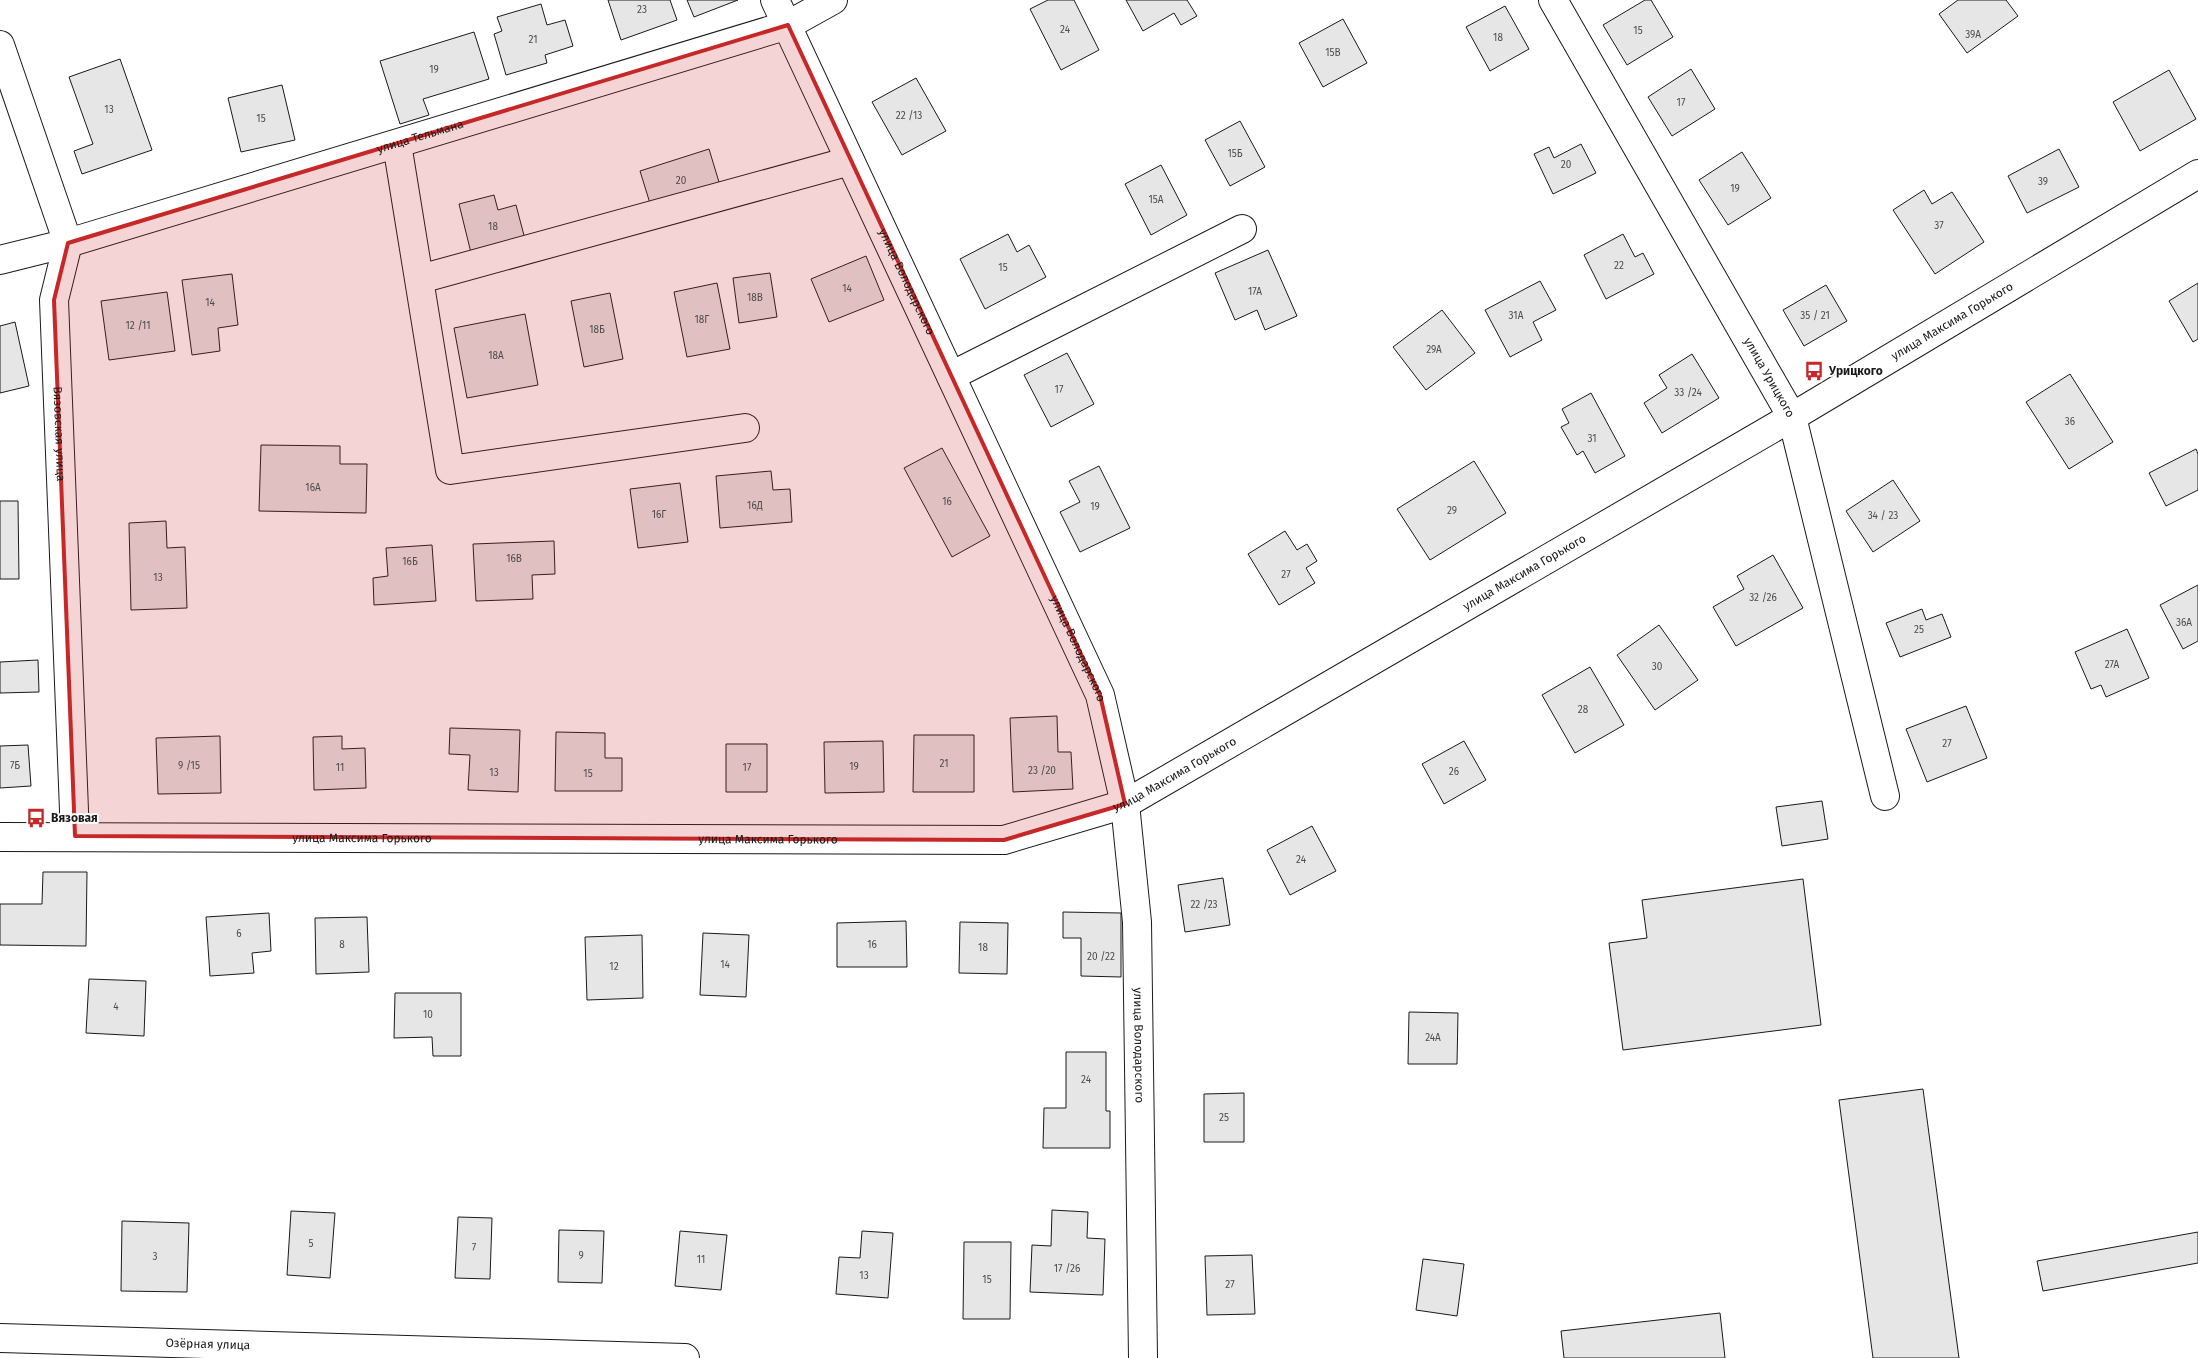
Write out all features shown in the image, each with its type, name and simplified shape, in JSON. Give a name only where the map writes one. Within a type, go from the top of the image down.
[{"type":"street","name":"улица Володарского","points":[[775,0],[1100,694],[1125,804],[1137,922],[1143,1358]]},
{"type":"street","name":"улица Тельмана","points":[[0,260],[68,243],[788,25],[833,0]]},
{"type":"street","name":"улица Урицкого","points":[[1553,0],[1792,417],[1885,796]]},
{"type":"street","points":[[0,45],[68,243]]},
{"type":"street","points":[[396,144],[420,279],[450,470],[746,428]]},
{"type":"street","points":[[420,279],[850,161]]},
{"type":"street","name":"улица Максима Горького","points":[[0,837],[1004,840],[1125,804],[1792,417],[2198,174]]},
{"type":"street","points":[[951,376],[1242,229]]},
{"type":"street","name":"Вязовская улица","points":[[68,243],[54,300],[75,836]]},
{"type":"street","name":"Озёрная улица","points":[[0,1338],[685,1358]]},
{"type":"highlighted area","points":[[788,25],[1100,695],[1125,804],[1004,840],[75,836],[54,300],[68,243]]},
{"type":"building","points":[[608,0],[670,0],[677,20],[621,40]]},
{"type":"building","points":[[687,0],[738,0],[694,17]]},
{"type":"building","points":[[1048,0],[1074,0],[1099,50],[1061,70],[1030,9]]},
{"type":"building","points":[[1126,0],[1187,0],[1197,16],[1181,25],[1174,13],[1143,31]]},
{"type":"building","points":[[1645,0],[1651,0],[1673,37],[1627,65],[1603,25]]},
{"type":"building","points":[[1958,0],[2006,0],[2018,16],[1967,53],[1939,14]]},
{"type":"building","points":[[541,4],[547,25],[565,20],[573,46],[545,55],[547,63],[506,75],[494,34],[502,31],[497,17]]},
{"type":"building","points":[[1505,6],[1529,49],[1490,71],[1466,27]]},
{"type":"building","points":[[1343,19],[1367,63],[1323,87],[1299,43]]},
{"type":"building","points":[[474,32],[489,79],[423,99],[429,115],[400,124],[380,61]]},
{"type":"building","points":[[120,59],[152,150],[82,174],[74,151],[93,144],[69,77]]},
{"type":"building","points":[[1691,69],[1715,109],[1672,136],[1648,97]]},
{"type":"building","points":[[2169,70],[2196,119],[2140,151],[2113,102]]},
{"type":"building","points":[[916,78],[946,131],[902,155],[872,102]]},
{"type":"building","points":[[282,85],[295,140],[241,152],[228,98]]},
{"type":"building","points":[[1240,121],[1265,167],[1230,186],[1205,140]]},
{"type":"building","points":[[1581,144],[1596,173],[1553,194],[1534,154],[1549,147],[1554,158]]},
{"type":"building","points":[[709,149],[722,192],[653,213],[640,171]]},
{"type":"building","points":[[2059,149],[2079,187],[2027,213],[2008,176]]},
{"type":"building","points":[[1742,152],[1771,198],[1728,225],[1699,180]]},
{"type":"building","points":[[1161,165],[1187,215],[1151,235],[1125,184]]},
{"type":"building","points":[[1924,190],[1932,204],[1952,192],[1984,242],[1935,274],[1893,210]]},
{"type":"building","points":[[494,195],[498,210],[516,205],[526,243],[472,257],[459,204]]},
{"type":"building","points":[[1008,234],[1017,252],[1029,245],[1046,277],[985,309],[960,259]]},
{"type":"building","points":[[1623,234],[1635,257],[1643,253],[1654,274],[1606,299],[1584,255]]},
{"type":"building","points":[[1268,250],[1297,316],[1265,330],[1257,310],[1235,320],[1215,273]]},
{"type":"building","points":[[866,256],[884,300],[829,322],[811,279]]},
{"type":"building","points":[[770,273],[777,317],[739,323],[733,278]]},
{"type":"building","points":[[232,274],[238,325],[218,328],[220,351],[192,355],[182,280]]},
{"type":"building","points":[[1540,281],[1556,310],[1533,322],[1542,340],[1510,357],[1485,310]]},
{"type":"building","points":[[717,283],[730,349],[687,357],[674,292]]},
{"type":"building","points":[[2198,283],[2198,339],[2193,342],[2169,301]]},
{"type":"building","points":[[1826,285],[1847,321],[1804,346],[1783,310]]},
{"type":"building","points":[[167,292],[175,351],[109,360],[101,301]]},
{"type":"building","points":[[610,293],[623,359],[584,367],[571,301]]},
{"type":"building","points":[[1442,310],[1475,353],[1426,390],[1393,347]]},
{"type":"building","points":[[525,314],[538,385],[467,398],[454,328]]},
{"type":"building","points":[[15,322],[29,386],[0,393],[0,326]]},
{"type":"building","points":[[1067,353],[1094,404],[1051,427],[1024,375]]},
{"type":"building","points":[[1692,354],[1719,398],[1662,433],[1644,403],[1667,388],[1659,375]]},
{"type":"building","points":[[2070,374],[2113,442],[2069,469],[2026,402]]},
{"type":"building","points":[[1591,393],[1625,456],[1595,473],[1583,451],[1577,455],[1561,427],[1569,423],[1562,409]]},
{"type":"building","points":[[261,445],[340,446],[340,464],[367,464],[366,513],[259,511]]},
{"type":"building","points":[[942,448],[990,536],[952,557],[904,468]]},
{"type":"building","points":[[2196,449],[2198,454],[2198,490],[2166,506],[2149,473]]},
{"type":"building","points":[[1474,461],[1506,513],[1430,560],[1397,509]]},
{"type":"building","points":[[1099,466],[1130,528],[1080,552],[1060,512],[1080,502],[1069,481]]},
{"type":"building","points":[[771,471],[773,490],[790,489],[792,522],[720,528],[716,476]]},
{"type":"building","points":[[1893,480],[1920,521],[1873,552],[1846,511]]},
{"type":"building","points":[[680,483],[688,542],[638,548],[630,489]]},
{"type":"building","points":[[0,501],[18,501],[19,579],[0,579]]},
{"type":"building","points":[[166,521],[167,548],[185,547],[187,608],[131,610],[129,523]]},
{"type":"building","points":[[1285,531],[1297,550],[1307,544],[1317,561],[1306,568],[1315,583],[1279,605],[1248,554]]},
{"type":"building","points":[[554,541],[555,574],[532,575],[533,599],[476,601],[473,544]]},
{"type":"building","points":[[432,545],[436,601],[374,605],[373,578],[388,576],[386,548]]},
{"type":"building","points":[[1773,555],[1803,608],[1736,646],[1713,607],[1744,589],[1737,576]]},
{"type":"building","points":[[2198,585],[2198,641],[2183,649],[2160,605]]},
{"type":"building","points":[[1922,609],[1926,620],[1942,614],[1951,637],[1900,657],[1886,623]]},
{"type":"building","points":[[1659,625],[1698,680],[1655,710],[1617,655]]},
{"type":"building","points":[[2127,629],[2149,678],[2106,697],[2101,685],[2091,689],[2075,652]]},
{"type":"building","points":[[38,660],[39,692],[0,693],[0,662]]},
{"type":"building","points":[[1590,667],[1624,725],[1575,753],[1542,695]]},
{"type":"building","points":[[1966,706],[1987,758],[1927,782],[1906,729]]},
{"type":"building","points":[[1057,716],[1058,752],[1071,752],[1073,789],[1013,792],[1010,718]]},
{"type":"building","points":[[450,728],[520,730],[518,792],[468,790],[470,755],[449,754]]},
{"type":"building","points":[[556,732],[605,733],[605,758],[622,758],[622,791],[555,791]]},
{"type":"building","points":[[914,735],[974,735],[974,792],[913,792]]},
{"type":"building","points":[[220,736],[221,793],[158,794],[156,738]]},
{"type":"building","points":[[342,736],[342,749],[365,748],[366,788],[314,790],[313,737]]},
{"type":"building","points":[[883,741],[884,792],[825,793],[824,742]]},
{"type":"building","points":[[1464,741],[1486,780],[1444,804],[1422,764]]},
{"type":"building","points":[[726,744],[767,744],[767,792],[726,792]]},
{"type":"building","points":[[28,745],[31,786],[0,788],[0,746]]},
{"type":"building","points":[[1822,801],[1828,839],[1782,846],[1776,807]]},
{"type":"building","points":[[1312,826],[1336,871],[1290,895],[1267,850]]},
{"type":"building","points":[[43,872],[87,872],[86,946],[0,945],[0,904],[42,904]]},
{"type":"building","points":[[1223,878],[1230,925],[1185,932],[1178,885]]},
{"type":"building","points":[[1803,879],[1821,1025],[1623,1050],[1609,943],[1647,938],[1642,900]]},
{"type":"building","points":[[1063,912],[1121,913],[1121,977],[1081,976],[1081,938],[1063,938]]},
{"type":"building","points":[[269,913],[271,951],[252,953],[254,973],[210,976],[206,917]]},
{"type":"building","points":[[367,917],[369,972],[316,974],[315,918]]},
{"type":"building","points":[[906,921],[907,967],[837,967],[837,923]]},
{"type":"building","points":[[960,922],[1008,923],[1007,974],[959,973]]},
{"type":"building","points":[[703,933],[749,935],[746,997],[700,995]]},
{"type":"building","points":[[642,935],[643,998],[587,1000],[585,937]]},
{"type":"building","points":[[89,979],[146,981],[144,1036],[86,1033]]},
{"type":"building","points":[[395,993],[461,993],[461,1056],[433,1056],[432,1037],[394,1038]]},
{"type":"building","points":[[1409,1012],[1458,1013],[1457,1064],[1408,1064]]},
{"type":"building","points":[[1066,1052],[1106,1052],[1106,1111],[1110,1111],[1110,1148],[1043,1148],[1044,1108],[1066,1108]]},
{"type":"building","points":[[1923,1089],[1959,1358],[1873,1358],[1839,1100]]},
{"type":"building","points":[[1244,1093],[1244,1142],[1204,1142],[1204,1094]]},
{"type":"building","points":[[1052,1210],[1088,1212],[1087,1238],[1105,1239],[1103,1295],[1030,1292],[1032,1245],[1051,1246]]},
{"type":"building","points":[[291,1211],[335,1213],[330,1278],[287,1275]]},
{"type":"building","points":[[458,1217],[492,1218],[490,1279],[455,1278]]},
{"type":"building","points":[[122,1221],[189,1223],[187,1292],[121,1291]]},
{"type":"building","points":[[559,1230],[604,1231],[602,1283],[558,1282]]},
{"type":"building","points":[[680,1231],[727,1235],[721,1290],[675,1286]]},
{"type":"building","points":[[862,1231],[893,1233],[888,1298],[836,1294],[839,1257],[860,1258]]},
{"type":"building","points":[[2198,1232],[2198,1263],[2043,1291],[2037,1261]]},
{"type":"building","points":[[964,1242],[1011,1242],[1010,1319],[963,1319]]},
{"type":"building","points":[[1252,1255],[1255,1314],[1207,1315],[1205,1256]]},
{"type":"building","points":[[1423,1259],[1464,1264],[1457,1316],[1416,1310]]},
{"type":"building","points":[[1720,1313],[1725,1358],[1564,1358],[1561,1331]]},
{"type":"place","name":"Урицкого","points":[[1814,371]]},
{"type":"place","name":"Вязовая","points":[[36,818]]}]
